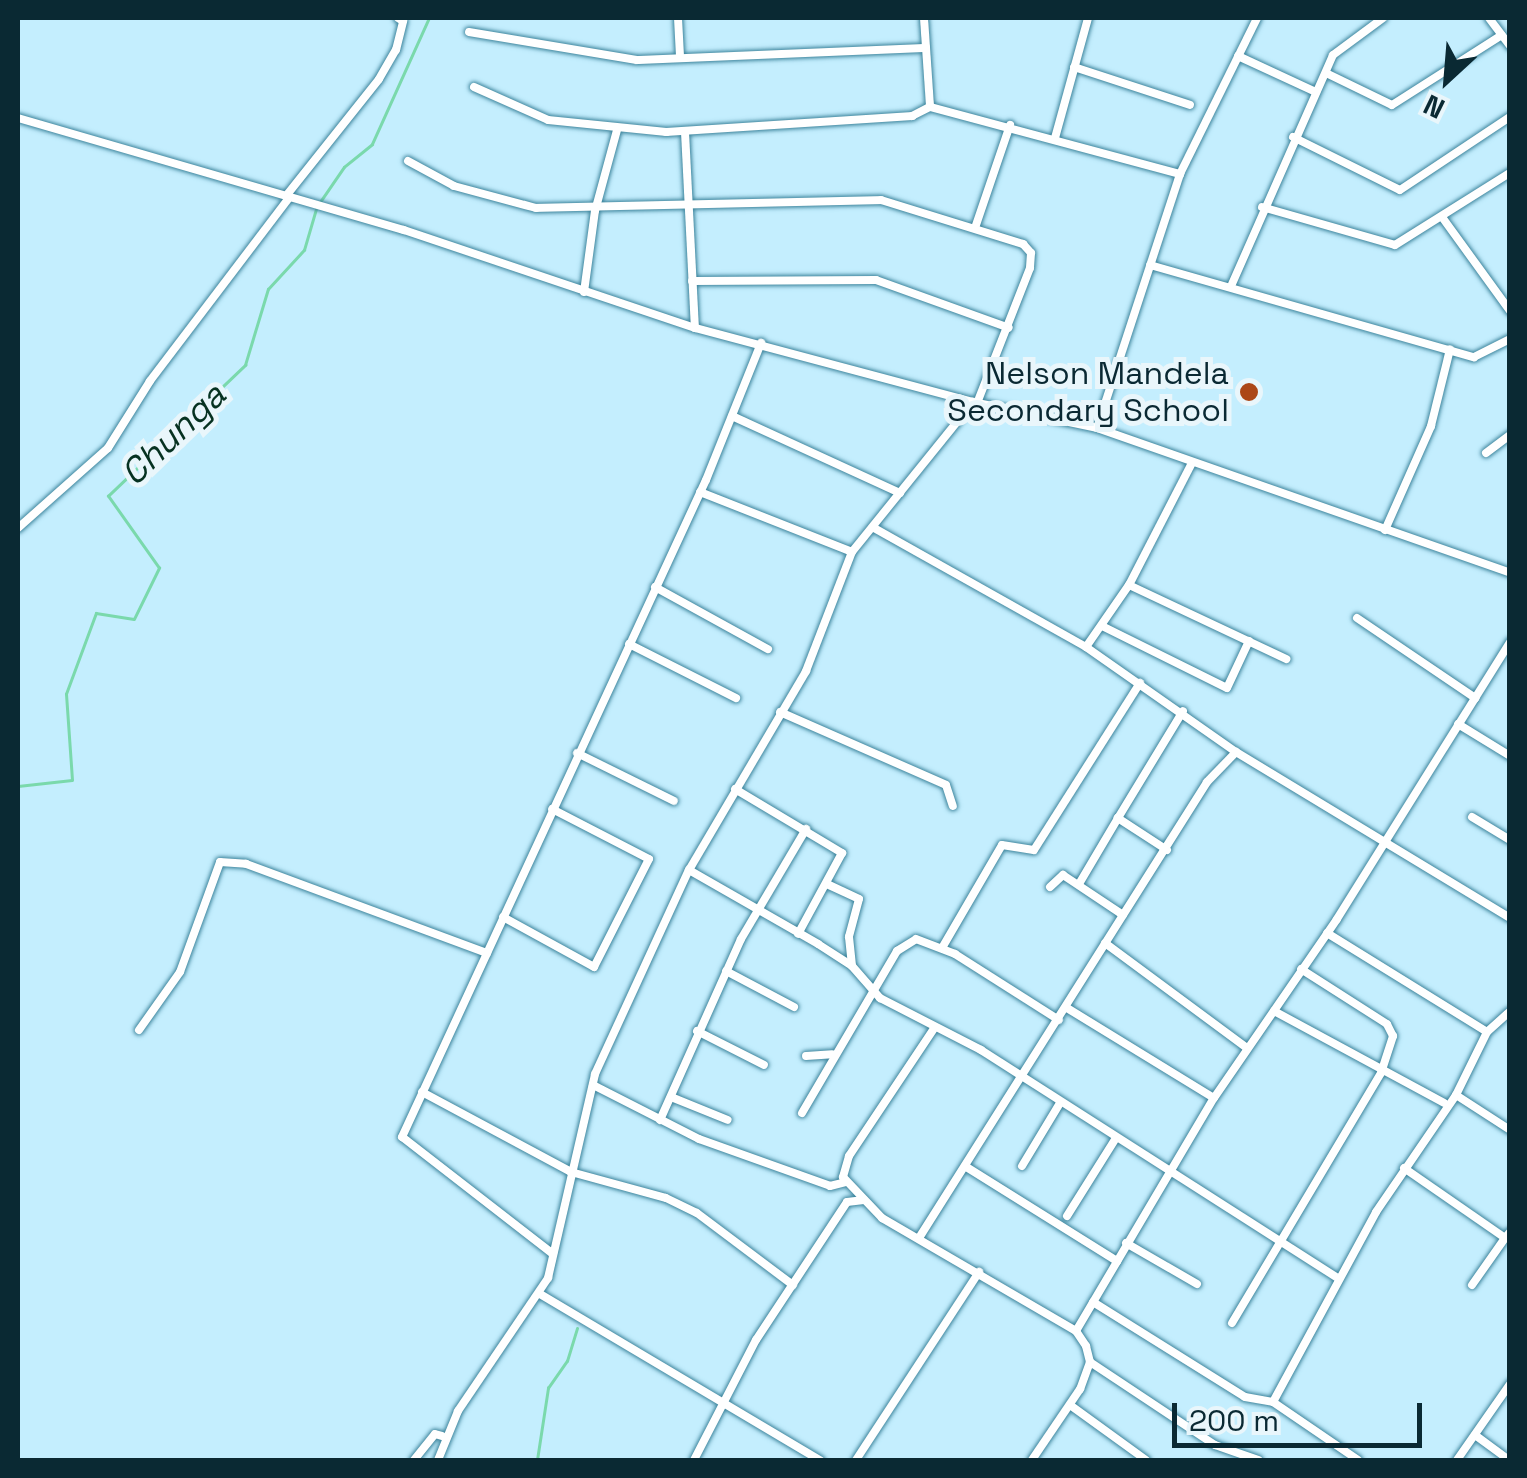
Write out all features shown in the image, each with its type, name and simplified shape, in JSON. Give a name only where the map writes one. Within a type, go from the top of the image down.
[{"type":"street","points":[[18,528],[108,448],[150,381],[379,79],[396,50],[403,22],[398,18]]},
{"type":"street","points":[[678,18],[680,56]]},
{"type":"street","points":[[924,18],[930,107]]},
{"type":"street","points":[[1055,138],[1088,18]]},
{"type":"street","points":[[1097,428],[1180,174],[1258,18]]},
{"type":"street","points":[[1232,284],[1293,137],[1336,50],[1384,18]]},
{"type":"street","points":[[1489,18],[1510,46]]},
{"type":"street","points":[[469,32],[618,59],[926,48]]},
{"type":"street","points":[[1326,73],[1392,104],[1502,35]]},
{"type":"street","points":[[1238,56],[1316,92]]},
{"type":"street","points":[[1074,67],[1190,105]]},
{"type":"street","points":[[474,87],[538,117],[617,130],[685,132],[912,116],[930,107],[1010,125],[1180,174]]},
{"type":"street","points":[[1293,137],[1400,190],[1510,117]]},
{"type":"street","points":[[18,118],[330,209],[695,328],[1097,428],[1510,573]]},
{"type":"street","points":[[975,228],[1010,125]]},
{"type":"street","points":[[584,292],[595,211],[617,130]]},
{"type":"street","points":[[685,132],[695,328]]},
{"type":"street","points":[[408,162],[488,195],[536,208],[595,211],[881,200],[975,228],[1031,253],[1009,328],[976,400],[852,552],[806,670],[689,870],[593,1085],[540,1294],[442,1436],[438,1460]]},
{"type":"street","points":[[1262,207],[1385,244],[1401,243],[1508,177]]},
{"type":"street","points":[[1442,217],[1510,311]]},
{"type":"street","points":[[1150,265],[1232,284],[1474,357],[1510,339]]},
{"type":"street","points":[[692,281],[876,280],[1009,328]]},
{"type":"street","points":[[552,1254],[405,1145],[422,1092],[700,492],[761,343]]},
{"type":"street","points":[[1384,530],[1431,426],[1450,349]]},
{"type":"street","points":[[732,416],[900,494]]},
{"type":"street","points":[[1486,453],[1510,435]]},
{"type":"street","points":[[1086,647],[1104,627],[1130,585],[1192,462]]},
{"type":"street","points":[[700,492],[852,552]]},
{"type":"street","points":[[874,528],[1086,647],[1183,711],[1236,752],[1386,837],[1510,918]]},
{"type":"street","points":[[1130,585],[1286,659]]},
{"type":"street","points":[[655,588],[768,649]]},
{"type":"street","points":[[1357,618],[1475,698]]},
{"type":"street","points":[[1104,627],[1226,688],[1249,642]]},
{"type":"street","points":[[1076,1331],[1214,1098],[1327,933],[1510,642]]},
{"type":"street","points":[[629,644],[736,698]]},
{"type":"street","points":[[942,948],[1002,845],[1034,850],[1140,682]]},
{"type":"street","points":[[1079,884],[1183,711]]},
{"type":"street","points":[[780,712],[946,786],[953,806]]},
{"type":"street","points":[[1458,724],[1510,756]]},
{"type":"street","points":[[919,1238],[968,1168],[1019,1079],[1218,766],[1236,752]]},
{"type":"street","points":[[577,753],[674,801]]},
{"type":"street","points":[[736,789],[842,853],[829,885],[798,934]]},
{"type":"street","points":[[503,917],[594,967],[644,871],[647,854],[552,809]]},
{"type":"street","points":[[1472,816],[1510,840]]},
{"type":"street","points":[[1118,818],[1167,850]]},
{"type":"street","points":[[660,1120],[726,971],[806,830]]},
{"type":"street","points":[[139,1030],[180,972],[220,862],[246,864],[488,952]]},
{"type":"street","points":[[689,870],[852,966],[876,995],[1060,1103],[1168,1173],[1234,1206],[1336,1277]]},
{"type":"street","points":[[1050,886],[1060,876],[1079,884],[1123,915]]},
{"type":"street","points":[[829,885],[859,899],[849,937],[852,966]]},
{"type":"street","points":[[1327,933],[1486,1032]]},
{"type":"street","points":[[802,1112],[832,1054],[876,995],[902,946],[923,939],[1059,1020]]},
{"type":"street","points":[[1105,942],[1247,1048]]},
{"type":"street","points":[[1232,1323],[1380,1073],[1394,1031],[1301,969]]},
{"type":"street","points":[[726,971],[794,1007]]},
{"type":"street","points":[[1067,1008],[1214,1098]]},
{"type":"street","points":[[1274,1011],[1380,1073],[1444,1103]]},
{"type":"street","points":[[1272,1402],[1336,1277],[1444,1103],[1456,1095],[1486,1032],[1499,1027],[1510,1011]]},
{"type":"street","points":[[846,1182],[849,1156],[934,1027]]},
{"type":"street","points":[[1499,1027],[1510,1033]]},
{"type":"street","points":[[697,1031],[764,1065]]},
{"type":"street","points":[[806,1056],[832,1054]]},
{"type":"street","points":[[593,1085],[660,1120],[830,1186],[846,1182]]},
{"type":"street","points":[[422,1092],[571,1172],[682,1206],[793,1285]]},
{"type":"street","points":[[1456,1095],[1510,1130]]},
{"type":"street","points":[[671,1097],[728,1120]]},
{"type":"street","points":[[1022,1166],[1060,1103]]},
{"type":"street","points":[[1066,1216],[1116,1138]]},
{"type":"street","points":[[968,1168],[1117,1261]]},
{"type":"street","points":[[1404,1168],[1507,1235],[1472,1286]]},
{"type":"street","points":[[846,1182],[864,1200],[919,1238],[1076,1331],[1090,1362],[1214,1444],[1258,1460]]},
{"type":"street","points":[[694,1460],[793,1285],[847,1202],[864,1200]]},
{"type":"street","points":[[1126,1243],[1197,1284]]},
{"type":"street","points":[[856,1460],[979,1272]]},
{"type":"street","points":[[540,1294],[820,1460]]},
{"type":"street","points":[[1093,1302],[1245,1397],[1272,1402],[1358,1460]]},
{"type":"street","points":[[1035,1459],[1070,1405],[1090,1362]]},
{"type":"street","points":[[1457,1460],[1509,1386]]},
{"type":"street","points":[[1070,1405],[1146,1460]]},
{"type":"street","points":[[414,1460],[435,1434],[442,1436]]},
{"type":"street","points":[[1475,1436],[1509,1460]]},
{"type":"waterway","name":"Chunga","points":[[320,202],[344,167],[372,144],[429,18]]},
{"type":"waterway","name":"Chunga","points":[[18,786],[72,780],[66,694],[96,613],[134,619],[159,568],[108,496],[245,365],[268,289],[304,250],[316,209]]},
{"type":"waterway","points":[[537,1460],[548,1388],[567,1361],[577,1329]]},
{"type":"place","name":"Nelson Mandela Secondary School","points":[[1249,392]]}]
